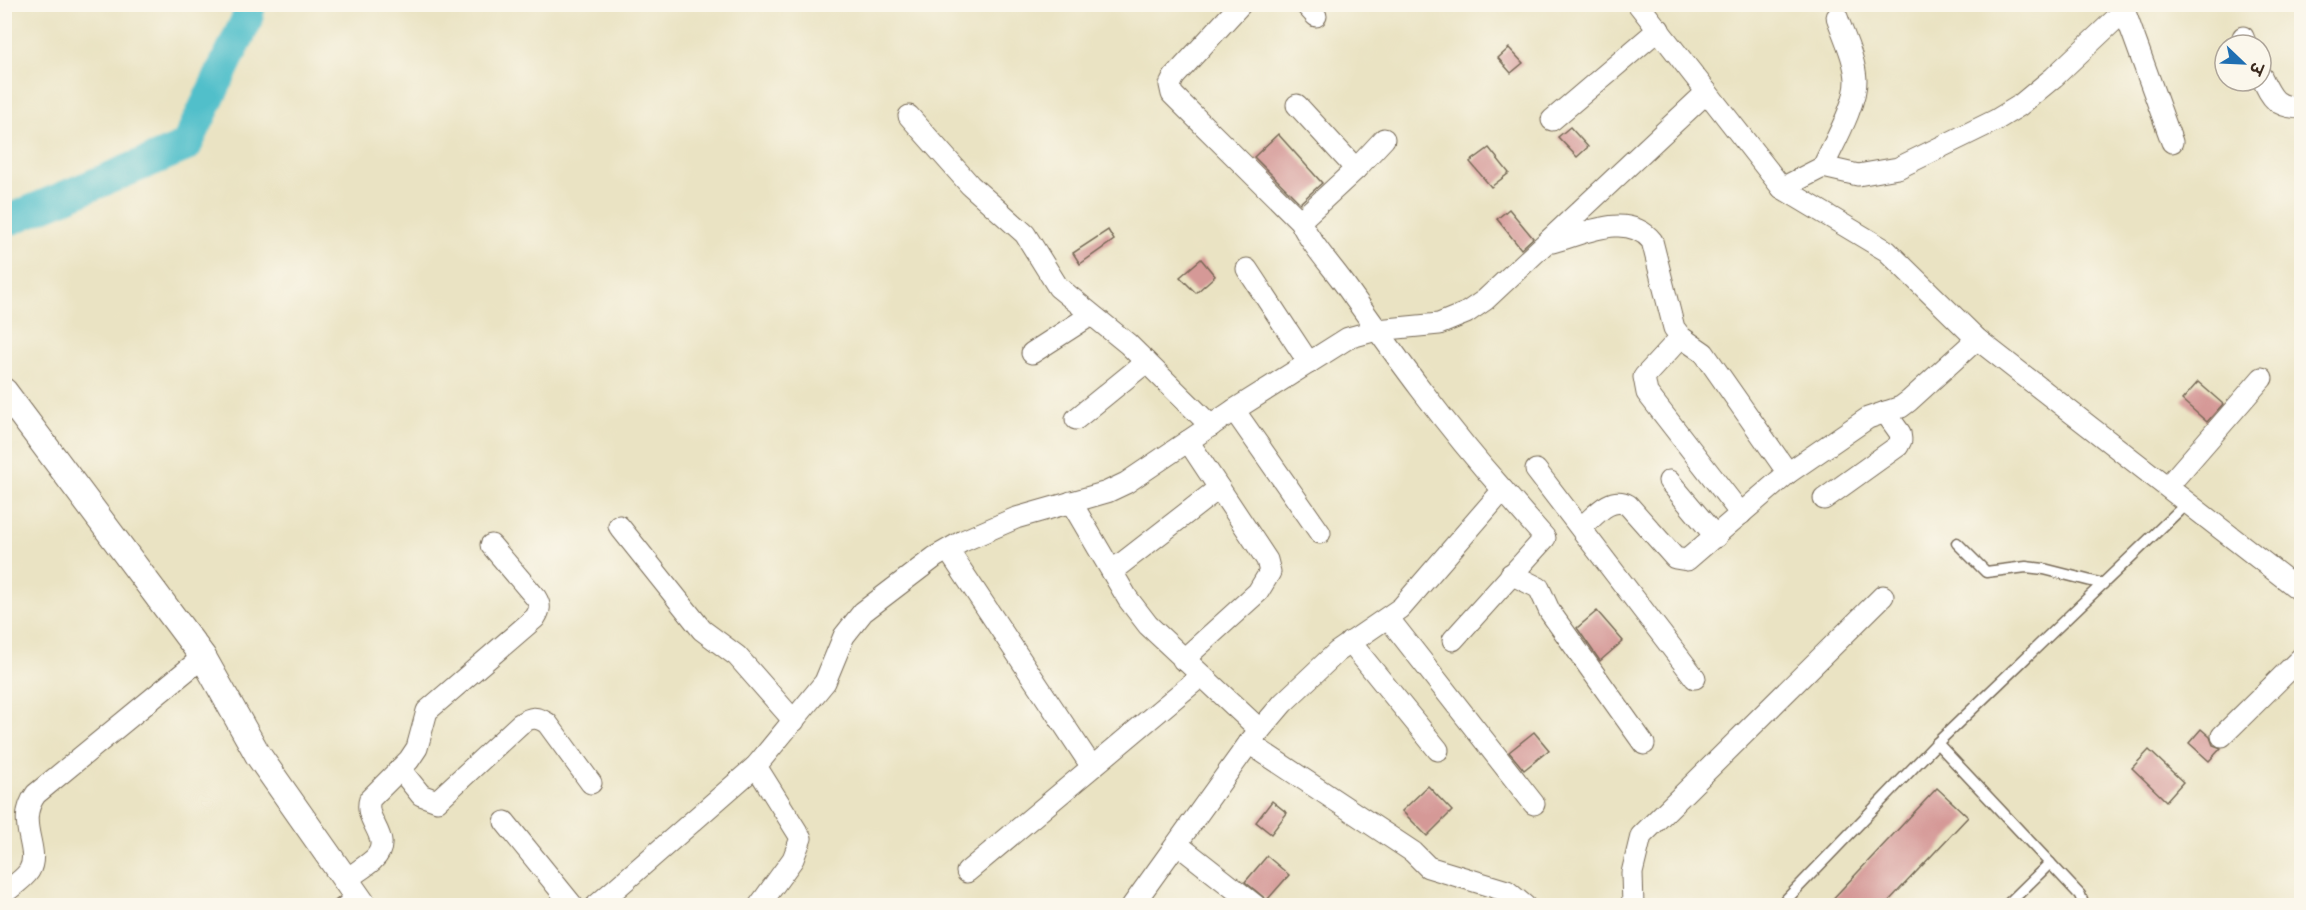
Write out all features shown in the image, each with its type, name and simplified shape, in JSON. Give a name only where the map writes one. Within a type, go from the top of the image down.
[{"type":"street","points":[[1241,4],[1174,77],[1170,86],[1172,94],[1300,221],[1308,237],[1330,262],[1460,442],[1545,538]]},
{"type":"street","points":[[1638,4],[1782,188],[1887,251],[1977,339],[2301,592]]},
{"type":"street","points":[[1823,167],[1858,175],[1898,168],[1996,120],[2019,106],[2054,77],[2123,8],[2172,142]]},
{"type":"street","points":[[1782,188],[1823,167],[1852,100],[1856,82],[1854,65],[1838,17]]},
{"type":"street","points":[[1552,120],[1659,29]]},
{"type":"street","points":[[596,906],[756,766],[825,682],[852,624],[907,578],[948,550],[1016,518],[1126,483],[1234,410],[1348,338],[1377,330],[1439,324],[1466,313],[1499,288],[1707,92]]},
{"type":"street","points":[[2271,93],[2275,101],[2283,107],[2301,108]]},
{"type":"street","points":[[1297,105],[1356,169]]},
{"type":"street","points":[[909,116],[970,185],[1025,234],[1059,287],[1146,362],[1211,426]]},
{"type":"street","points":[[1300,221],[1356,169],[1384,139]]},
{"type":"street","points":[[1548,243],[1617,225],[1632,226],[1645,233],[1652,241],[1674,328],[1681,337],[1704,353],[1788,473]]},
{"type":"street","points":[[1247,269],[1309,363]]},
{"type":"street","points":[[1032,353],[1091,315]]},
{"type":"street","points":[[1681,337],[1644,377],[1647,393],[1741,514]]},
{"type":"street","points":[[1453,640],[1545,538],[1612,501],[1620,501],[1628,505],[1675,558],[1681,561],[1687,560],[1788,473],[1868,418],[1901,407],[1909,401],[1977,339]]},
{"type":"street","points":[[1076,419],[1146,362]]},
{"type":"street","points":[[2168,486],[2262,378]]},
{"type":"street","points":[[4,391],[203,657],[258,755],[351,896],[381,850],[383,842],[368,812],[370,799],[417,748],[427,711],[535,618],[539,611],[540,604],[536,598],[491,545]]},
{"type":"street","points":[[1234,410],[1320,533]]},
{"type":"street","points":[[1824,499],[1898,446],[1901,440],[1900,433],[1885,412]]},
{"type":"street","points":[[1184,660],[1258,592],[1270,572],[1267,560],[1188,441]]},
{"type":"street","points":[[1536,470],[1695,678]]},
{"type":"street","points":[[1669,481],[1716,537]]},
{"type":"street","points":[[1112,572],[1219,488]]},
{"type":"street","points":[[1142,902],[1177,844],[1255,736],[1283,703],[1350,642],[1389,619],[1411,598],[1503,490]]},
{"type":"street","points":[[1071,502],[1112,572],[1148,625],[1201,676],[1255,736],[1413,852],[1428,867],[1507,891],[1525,906]]},
{"type":"street","points":[[619,526],[702,630],[737,656],[794,721]]},
{"type":"street","points":[[948,550],[1092,767]]},
{"type":"street","points":[[1511,574],[1539,588],[1550,612],[1644,744]]},
{"type":"street","points":[[1633,906],[1632,873],[1641,836],[1883,596]]},
{"type":"street","points":[[1389,619],[1534,804]]},
{"type":"street","points":[[1350,642],[1438,750]]},
{"type":"street","points":[[4,893],[25,876],[32,864],[26,815],[36,794],[203,657]]},
{"type":"street","points":[[2222,736],[2301,657]]},
{"type":"street","points":[[968,872],[1201,676]]},
{"type":"street","points":[[400,769],[421,795],[437,801],[530,717],[538,718],[546,723],[591,783]]},
{"type":"street","points":[[756,766],[801,838],[800,847],[793,859],[759,906]]},
{"type":"street","points":[[505,822],[573,906]]},
{"type":"street","points":[[1177,844],[1256,906]]},
{"type":"lane","points":[[1780,906],[1937,743],[2188,502]]},
{"type":"lane","points":[[1958,543],[1986,572],[2026,567],[2044,569],[2103,584]]},
{"type":"lane","points":[[1937,743],[2080,895],[2084,906]]},
{"type":"lane","points":[[2006,906],[2050,863]]},
{"type":"building","points":[[1509,48],[1523,63],[1511,73],[1498,58]]},
{"type":"building","points":[[1570,127],[1588,147],[1577,157],[1558,137]]},
{"type":"building","points":[[1278,134],[1322,183],[1300,203],[1254,157]]},
{"type":"building","points":[[1489,148],[1509,173],[1491,187],[1470,162]]},
{"type":"building","points":[[1509,209],[1533,238],[1521,249],[1497,219]]},
{"type":"building","points":[[1108,230],[1114,240],[1080,264],[1073,253]]},
{"type":"building","points":[[1201,259],[1215,276],[1196,293],[1180,277]]},
{"type":"building","points":[[2198,382],[2223,404],[2207,422],[2182,400]]},
{"type":"building","points":[[1597,611],[1623,641],[1600,661],[1577,628]]},
{"type":"building","points":[[2201,729],[2210,737],[2213,745],[2221,748],[2209,761],[2189,743]]},
{"type":"building","points":[[1534,732],[1549,750],[1524,770],[1509,752]]},
{"type":"building","points":[[2149,750],[2183,782],[2166,801],[2132,768]]},
{"type":"building","points":[[1428,786],[1452,811],[1427,836],[1402,811]]},
{"type":"building","points":[[1937,788],[1968,817],[1884,906],[1826,906]]},
{"type":"building","points":[[1272,801],[1287,813],[1271,834],[1256,822]]},
{"type":"building","points":[[1267,856],[1289,875],[1267,900],[1245,882]]},
{"type":"waterway","points":[[4,222],[186,146],[247,19],[250,4]]}]
